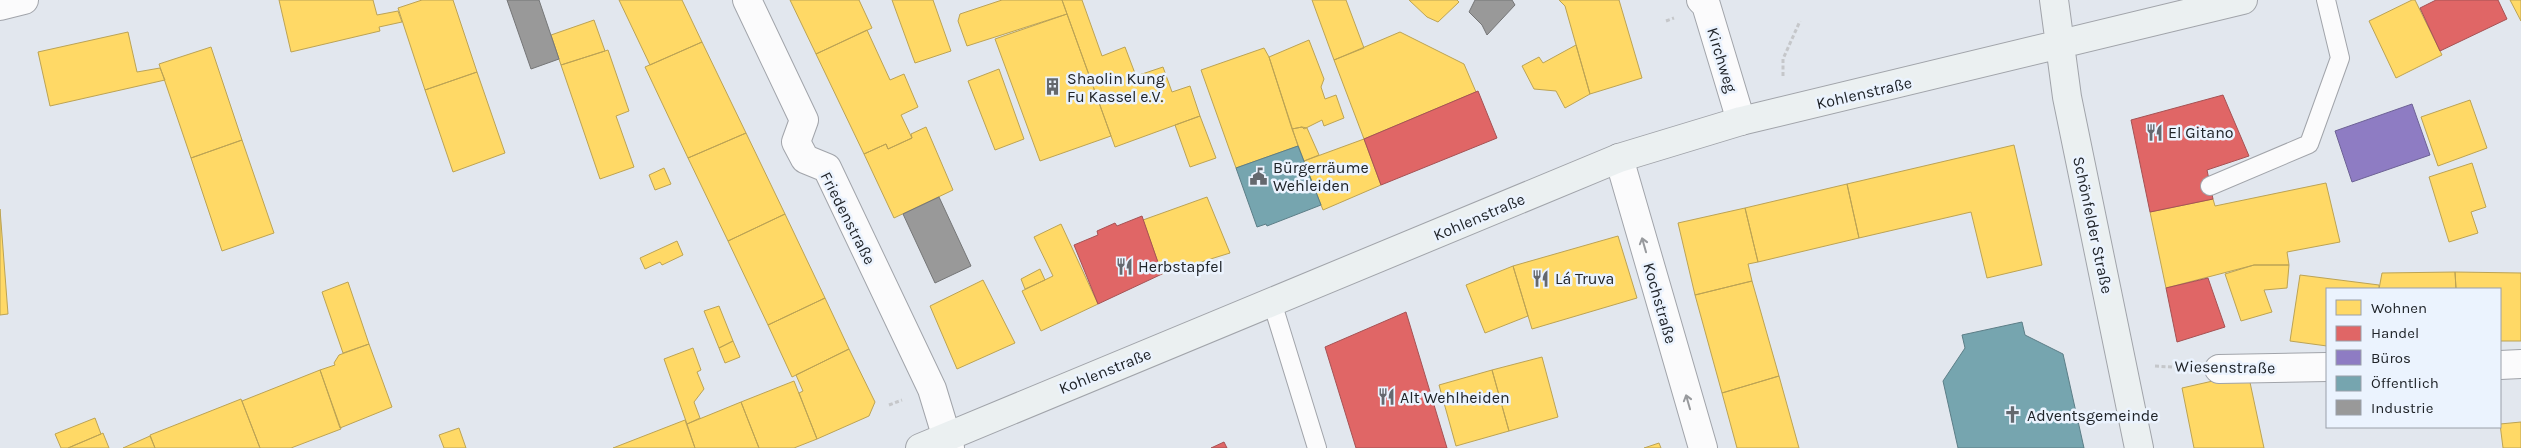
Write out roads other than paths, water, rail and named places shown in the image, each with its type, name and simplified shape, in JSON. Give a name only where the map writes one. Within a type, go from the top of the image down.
[{"type":"main road","name":"Schönfelder Straße","points":[[2054,0],[2058,46],[2077,150],[2139,448]]},
{"type":"main road","name":"Kohlenstraße","points":[[920,448],[948,443],[1272,302],[1619,158],[1742,121],[2243,0]]},
{"type":"street","points":[[0,6],[24,0]]},
{"type":"street","name":"Friedenstraße","points":[[747,0],[804,120],[796,142],[805,159],[827,168],[932,388],[948,443]]},
{"type":"street","name":"Kirchweg","points":[[1701,0],[1706,5],[1742,121]]},
{"type":"street","name":"Kochstraße","points":[[1619,158],[1703,448]]},
{"type":"street","points":[[2501,365],[2521,364]]},
{"type":"street","name":"Wiesenstraße","points":[[2219,369],[2326,367]]},
{"type":"lane","points":[[2210,186],[2308,144],[2340,58],[2326,0]]},
{"type":"lane","points":[[1272,302],[1317,448]]},
{"type":"place","name":"Shaolin Kung Fu Kassel e.V.","points":[[1053,87]]},
{"type":"place","name":"El Gitano","points":[[2154,132]]},
{"type":"place","name":"Bürgerräume Wehleiden","points":[[1259,176]]},
{"type":"place","name":"Herbstapfel","points":[[1124,266]]},
{"type":"place","name":"Lá Truva","points":[[1541,278]]},
{"type":"place","name":"Alt Wehlheiden","points":[[1386,397]]},
{"type":"place","name":"Adventsgemeinde","points":[[2013,415]]}]
